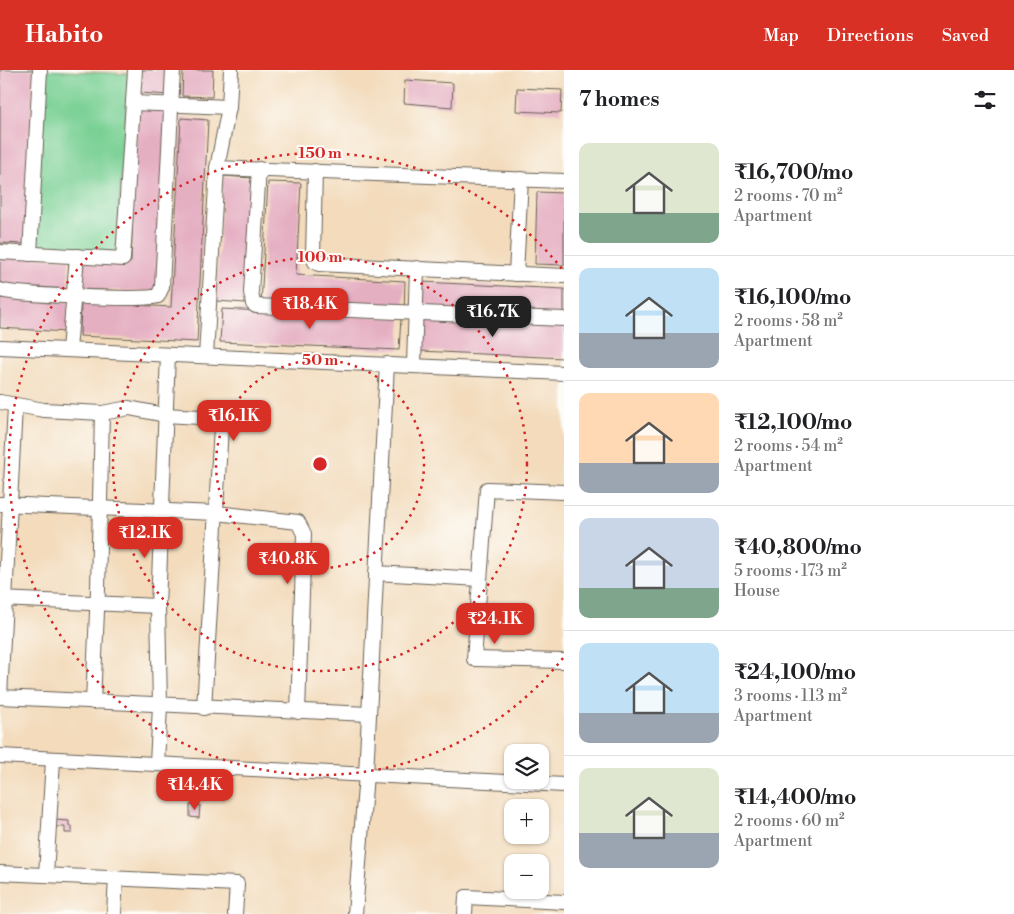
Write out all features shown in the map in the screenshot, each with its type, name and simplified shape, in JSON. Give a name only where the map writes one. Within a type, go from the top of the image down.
[{"type":"street","points":[[30,254],[40,70]]},
{"type":"street","points":[[0,252],[123,259],[135,70]]},
{"type":"street","points":[[0,290],[12,293],[155,298],[161,293],[174,70]]},
{"type":"street","points":[[206,356],[217,168],[229,108],[231,70]]},
{"type":"street","points":[[133,103],[229,108]]},
{"type":"street","points":[[217,168],[564,181]]},
{"type":"street","points":[[259,169],[251,292],[253,304],[263,308],[564,319]]},
{"type":"street","points":[[314,171],[313,256],[315,262],[319,264],[564,276]]},
{"type":"street","points":[[516,274],[520,179]]},
{"type":"street","points":[[69,350],[77,256]]},
{"type":"street","points":[[414,365],[417,268]]},
{"type":"street","points":[[0,347],[564,373]]},
{"type":"street","points":[[157,763],[160,706],[158,606],[168,355]]},
{"type":"street","points":[[355,914],[366,774],[387,364]]},
{"type":"street","points":[[0,402],[15,406],[102,413],[129,408],[165,415],[210,416],[217,418],[221,427],[204,708]]},
{"type":"street","points":[[15,406],[5,505],[0,697],[160,706],[369,714]]},
{"type":"street","points":[[93,702],[98,605],[102,413]]},
{"type":"street","points":[[564,492],[487,489],[474,659],[564,661]]},
{"type":"street","points":[[5,505],[216,513],[298,522],[304,530],[298,712]]},
{"type":"street","points":[[376,573],[480,579]]},
{"type":"street","points":[[2,599],[98,605],[158,606]]},
{"type":"street","points":[[0,756],[564,785]]},
{"type":"street","points":[[46,875],[53,760]]},
{"type":"street","points":[[0,873],[237,884],[235,914]]},
{"type":"street","points":[[114,914],[116,878]]},
{"type":"street","points":[[465,914],[466,897],[564,902]]},
{"type":"green space","points":[[44,70],[129,74],[116,252],[35,250]]},
{"type":"building","points":[[0,70],[34,70],[26,244],[0,243]]},
{"type":"building","points":[[141,70],[170,70],[169,95],[140,93]]},
{"type":"building","points":[[183,70],[213,70],[212,97],[182,96]]},
{"type":"building","points":[[405,80],[453,83],[452,107],[404,103]]},
{"type":"building","points":[[517,88],[562,90],[561,113],[516,111]]},
{"type":"building","points":[[137,108],[167,110],[159,292],[79,289],[80,259],[131,262]]},
{"type":"building","points":[[181,118],[208,120],[197,342],[80,336],[81,302],[171,307]]},
{"type":"building","points":[[223,176],[253,178],[246,303],[216,301]]},
{"type":"building","points":[[268,182],[301,183],[296,275],[405,281],[404,312],[261,304]]},
{"type":"building","points":[[537,192],[564,193],[564,265],[535,264]]},
{"type":"building","points":[[0,255],[69,259],[68,290],[0,287]]},
{"type":"building","points":[[422,282],[564,289],[564,319],[420,312]]},
{"type":"building","points":[[0,298],[69,302],[67,332],[0,328]]},
{"type":"building","points":[[222,309],[401,318],[399,350],[220,342]]},
{"type":"building","points":[[421,319],[564,325],[564,358],[420,351]]},
{"type":"building","points":[[190,805],[200,805],[199,818],[190,817]]},
{"type":"building","points":[[54,820],[69,821],[69,826],[72,826],[72,833],[65,833],[65,827],[54,827]]}]
